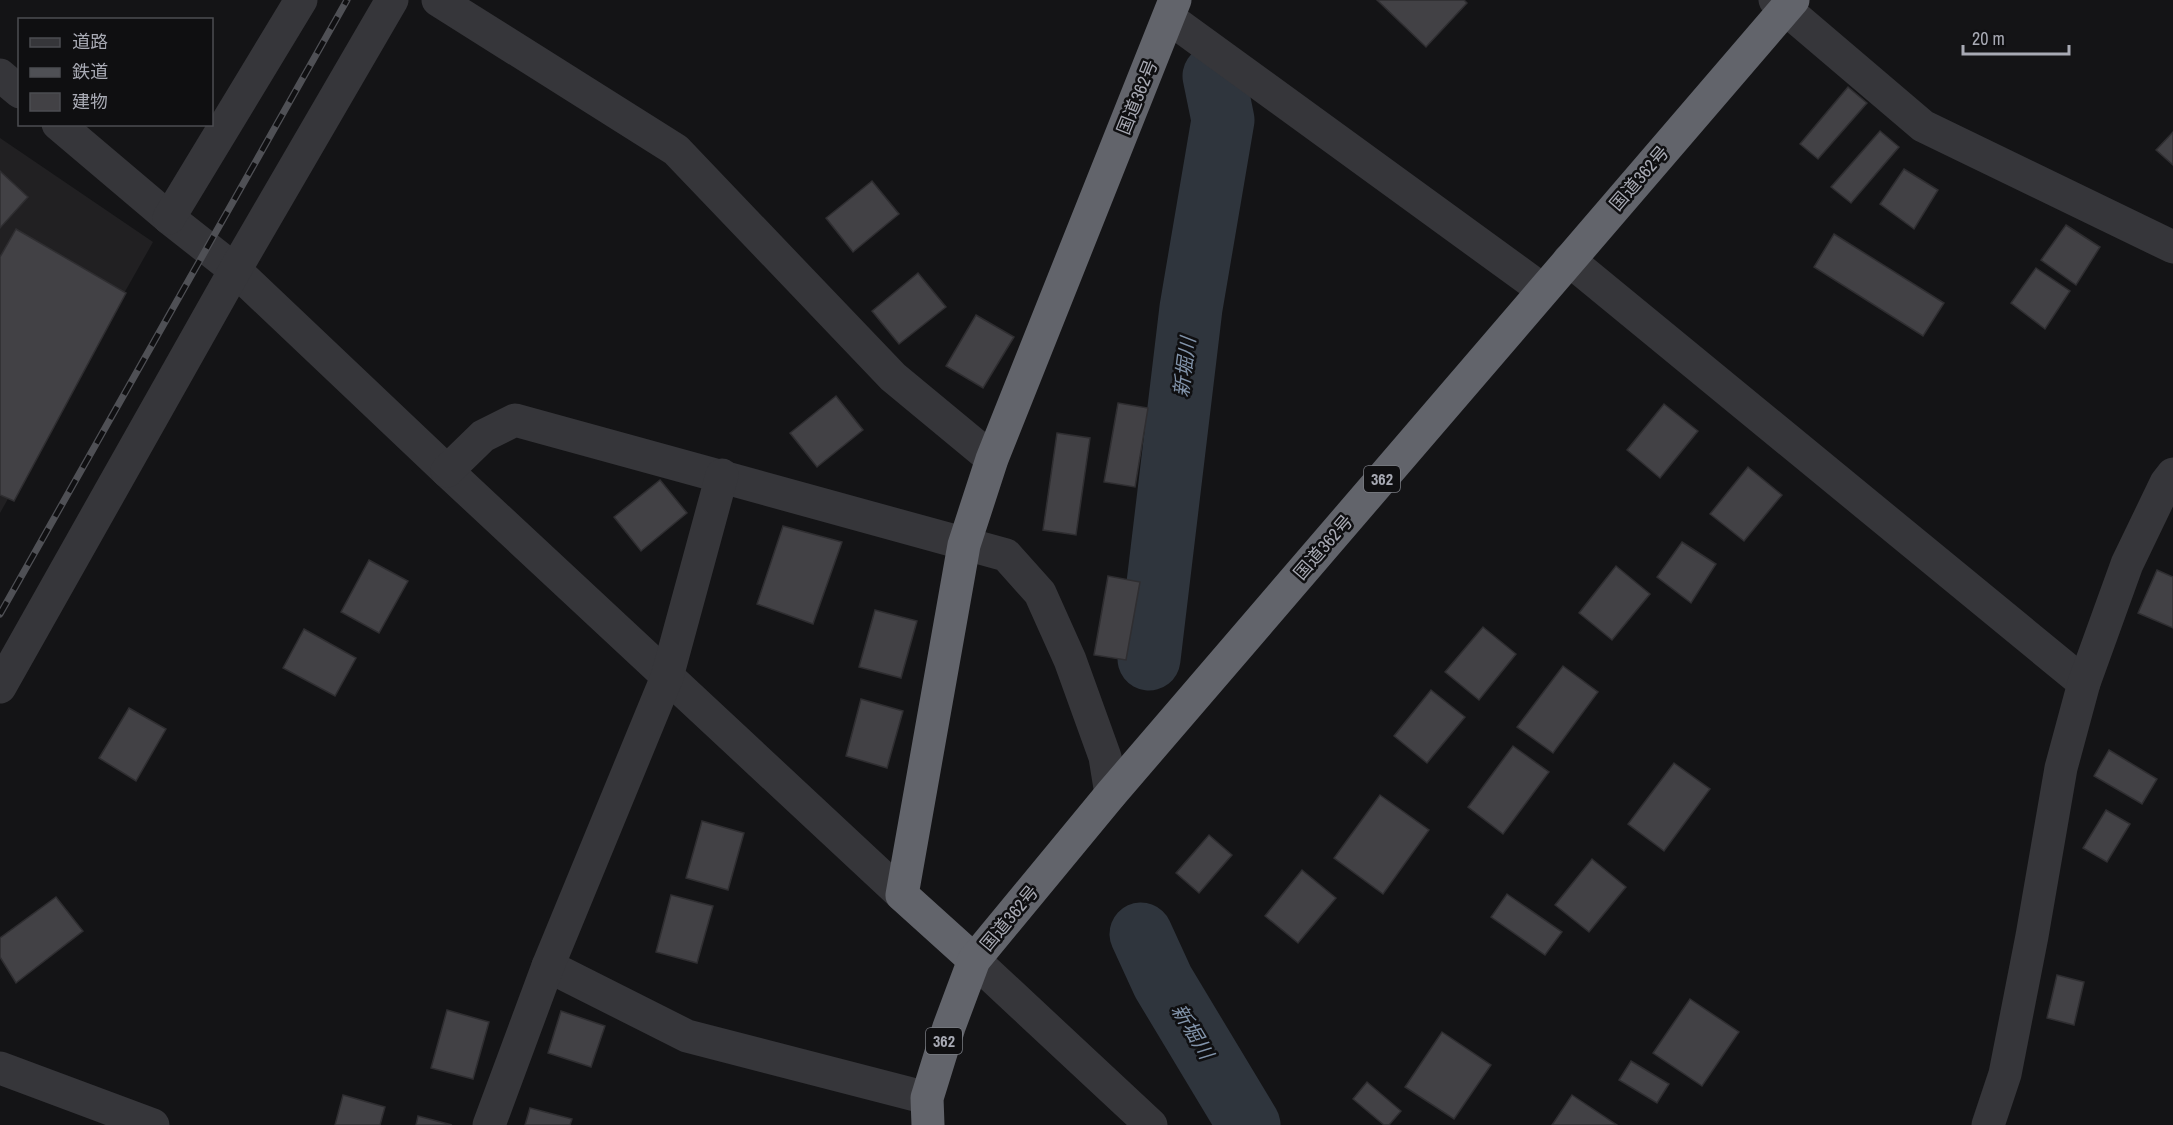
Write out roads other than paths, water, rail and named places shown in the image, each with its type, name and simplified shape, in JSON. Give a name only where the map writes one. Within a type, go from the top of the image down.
[{"type":"highway","name":"国道362号","points":[[927,1112],[949,1027],[974,960],[1111,794],[1544,290],[1784,3]]},
{"type":"highway","name":"国道362号","points":[[974,960],[902,894],[964,545],[992,459],[1172,9]]},
{"type":"street","points":[[170,218],[301,0]]},
{"type":"street","points":[[0,687],[235,270],[392,0]]},
{"type":"street","points":[[438,0],[676,150],[893,377],[992,459]]},
{"type":"street","points":[[1784,3],[1923,126],[2173,248]]},
{"type":"street","points":[[1172,9],[1544,290]]},
{"type":"street","points":[[0,75],[18,90]]},
{"type":"street","points":[[60,126],[235,270],[447,471],[902,894]]},
{"type":"street","points":[[1569,260],[2084,683]]},
{"type":"street","points":[[447,471],[483,436],[516,420],[1006,555],[1040,593],[1070,660],[1105,757],[1111,794]]},
{"type":"street","points":[[1988,1125],[2005,1074],[2061,768],[2084,683],[2127,564],[2166,483],[2173,474]]},
{"type":"street","points":[[489,1125],[548,966],[667,676],[722,475]]},
{"type":"street","points":[[974,960],[1151,1125]]},
{"type":"street","points":[[548,966],[687,1036],[927,1112]]},
{"type":"street","points":[[0,1068],[153,1125]]},
{"type":"waterway","name":"新堀川","points":[[1149,659],[1191,308],[1223,120],[1214,76]]},
{"type":"waterway","name":"新堀川","points":[[1141,934],[1163,982],[1249,1125]]},
{"type":"railway","points":[[0,614],[347,0]]}]
